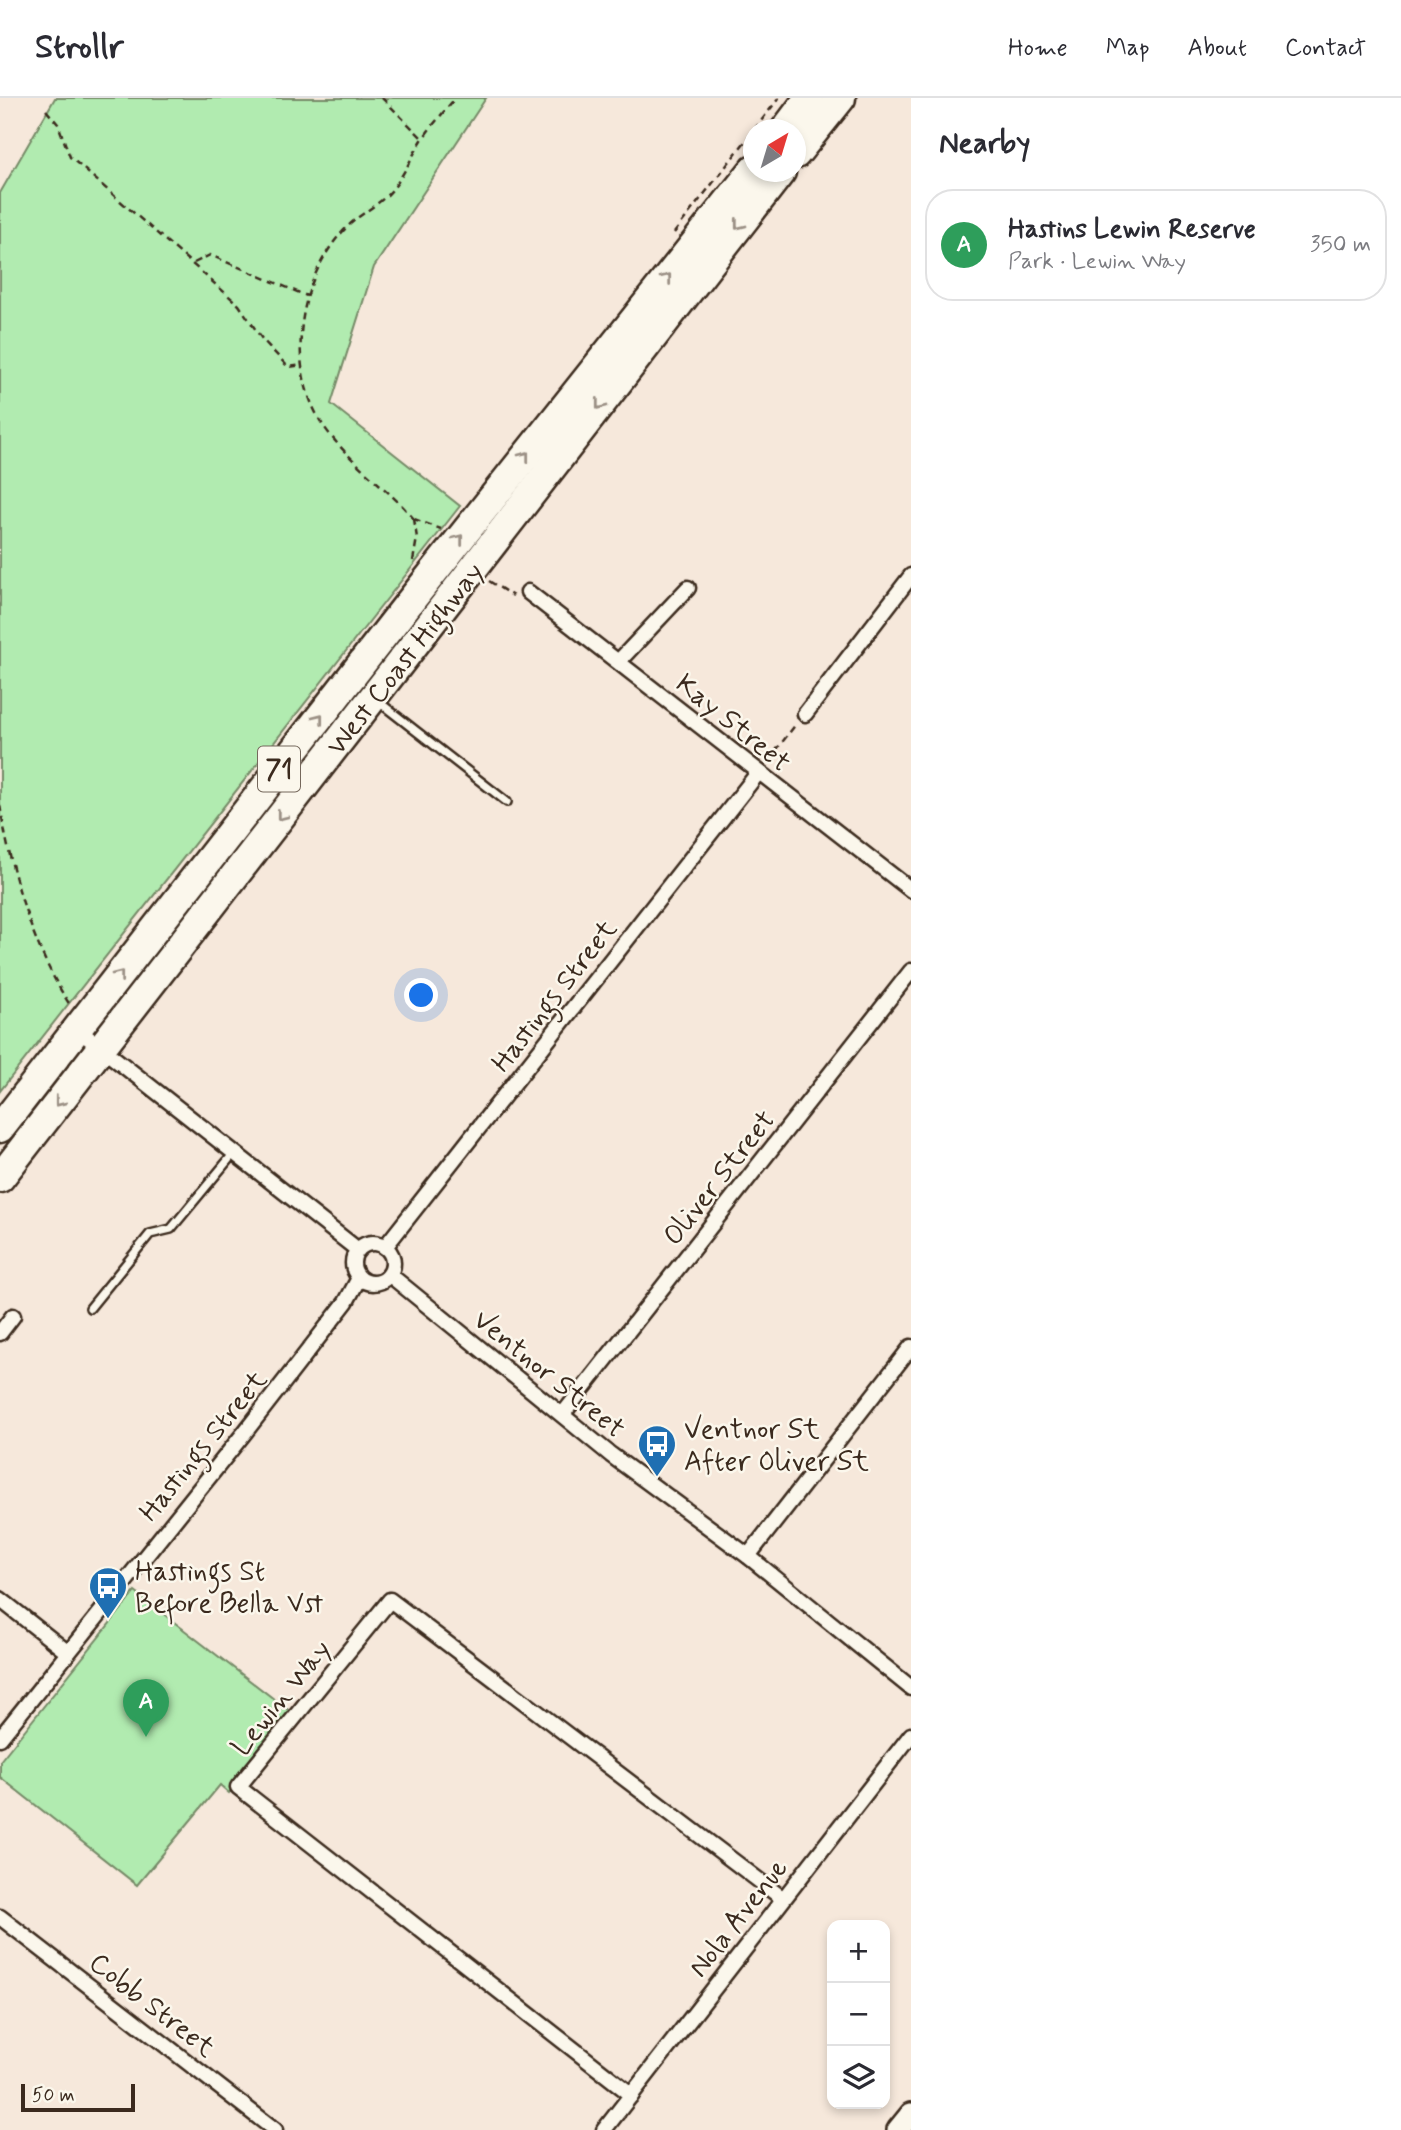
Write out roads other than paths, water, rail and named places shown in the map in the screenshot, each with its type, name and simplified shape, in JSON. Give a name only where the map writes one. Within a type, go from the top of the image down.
[{"type":"highway","points":[[793,119],[809,98]]},
{"type":"highway","points":[[806,142],[841,98]]},
{"type":"highway","name":"West Coast Highway","points":[[0,1128],[74,1018],[744,182]]},
{"type":"highway","name":"West Coast Highway","points":[[0,1178],[773,182]]},
{"type":"highway","points":[[405,608],[427,627]]},
{"type":"street","points":[[805,713],[911,576]]},
{"type":"street","points":[[619,661],[688,588]]},
{"type":"street","name":"Kay Street","points":[[528,592],[911,890]]},
{"type":"street","name":"Hastings Street","points":[[385,1247],[758,773]]},
{"type":"street","name":"Oliver Street","points":[[563,1414],[911,971]]},
{"type":"street","points":[[74,1018],[101,1049],[358,1250]]},
{"type":"street","points":[[375,1243],[385,1247],[393,1259],[390,1275],[373,1283],[359,1278],[353,1263],[358,1250],[375,1243]]},
{"type":"street","name":"Ventnor Street","points":[[390,1275],[611,1455],[748,1556],[911,1689]]},
{"type":"street","name":"Hastings Street","points":[[0,1738],[245,1432],[346,1302],[359,1278]]},
{"type":"street","points":[[0,1333],[13,1315]]},
{"type":"street","points":[[748,1556],[911,1347]]},
{"type":"street","points":[[0,1599],[67,1652]]},
{"type":"street","name":"Lewin Way","points":[[632,2095],[238,1787],[390,1600],[782,1898]]},
{"type":"street","name":"Nola Avenue","points":[[604,2130],[911,1735]]},
{"type":"street","name":"Cobb Street","points":[[0,1917],[275,2130]]},
{"type":"street","points":[[898,2130],[911,2114]]},
{"type":"lane","points":[[373,698],[507,802]]},
{"type":"lane","points":[[90,1308],[150,1234],[171,1229],[234,1153]]},
{"type":"place","name":"Ventnor St After Oliver St","points":[[657,1478]]},
{"type":"place","name":"Hastings St Before Bella Vst","points":[[108,1620]]},
{"type":"place","name":"Hastins Lewin Reserve","points":[[146,1737]]}]
